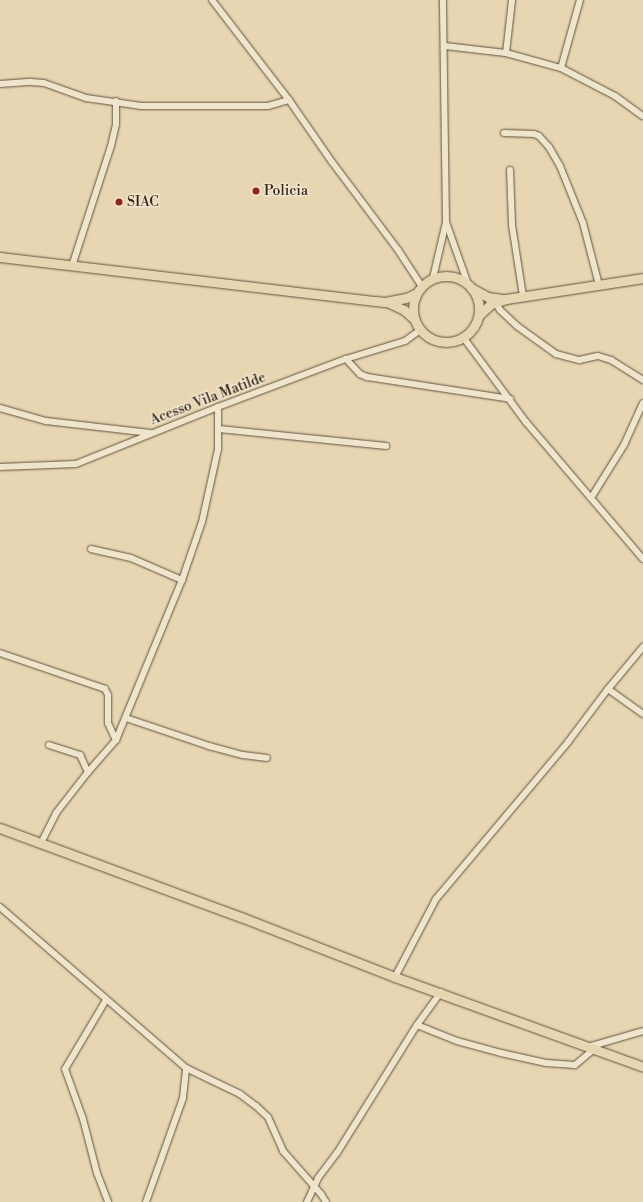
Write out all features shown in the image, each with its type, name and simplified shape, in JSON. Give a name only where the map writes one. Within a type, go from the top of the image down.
[{"type":"main road","points":[[0,257],[386,302],[404,310],[413,318],[420,330],[428,337],[439,342],[452,342],[463,337],[470,332],[479,315],[486,307],[495,302],[523,296],[643,278]]},
{"type":"main road","points":[[413,318],[412,305],[415,294],[421,286],[433,278],[446,275],[458,278],[488,297],[506,299]]},
{"type":"main road","points":[[470,286],[476,294],[479,306],[479,315]]},
{"type":"main road","points":[[386,302],[406,298],[415,294]]},
{"type":"main road","points":[[0,828],[395,977],[441,992],[643,1067]]},
{"type":"street","points":[[212,0],[289,100],[332,162],[398,250],[421,286]]},
{"type":"street","points":[[433,278],[446,222],[445,46],[443,0]]},
{"type":"street","points":[[506,53],[512,0]]},
{"type":"street","points":[[561,68],[580,0]]},
{"type":"street","points":[[445,46],[506,53],[561,68],[615,96],[643,116]]},
{"type":"street","points":[[0,84],[31,82],[44,83],[86,98],[116,101],[141,106],[268,106],[289,100]]},
{"type":"street","points":[[72,266],[111,146],[116,124],[116,101]]},
{"type":"street","points":[[504,133],[534,134],[539,136],[550,147],[560,166],[583,223],[599,285]]},
{"type":"street","points":[[510,170],[512,226],[523,296]]},
{"type":"street","points":[[446,222],[470,286]]},
{"type":"street","points":[[495,302],[500,310],[517,326],[556,354],[579,360],[598,356],[611,360],[643,380]]},
{"type":"street","name":"Acesso Vila Matilde","points":[[0,467],[76,464],[151,433],[346,359],[405,341],[420,330]]},
{"type":"street","points":[[463,337],[526,422],[643,559]]},
{"type":"street","points":[[346,359],[360,374],[367,377],[510,399]]},
{"type":"street","points":[[591,498],[624,445],[643,403]]},
{"type":"street","points":[[41,844],[56,813],[88,772],[116,740],[182,580],[202,522],[218,449],[218,407]]},
{"type":"street","points":[[0,408],[46,421],[151,433]]},
{"type":"street","points":[[219,429],[386,446]]},
{"type":"street","points":[[91,549],[131,558],[182,580]]},
{"type":"street","points":[[395,977],[436,898],[568,742],[608,689],[643,647]]},
{"type":"street","points":[[0,653],[105,689],[108,695],[108,724],[116,740]]},
{"type":"street","points":[[608,689],[643,714]]},
{"type":"street","points":[[126,718],[216,748],[243,755],[267,758]]},
{"type":"street","points":[[49,745],[80,755],[88,772]]},
{"type":"street","points":[[0,907],[186,1068],[240,1094],[256,1106],[268,1117],[282,1151],[321,1194],[326,1202]]},
{"type":"street","points":[[307,1202],[313,1186],[337,1153],[417,1025],[441,992]]},
{"type":"street","points":[[106,1000],[65,1069],[83,1119],[97,1173],[108,1202]]},
{"type":"street","points":[[417,1025],[457,1041],[501,1053],[553,1064],[575,1065],[591,1048],[643,1031]]},
{"type":"street","points":[[146,1202],[183,1098],[186,1068]]},
{"type":"place","name":"Policia","points":[[256,191]]},
{"type":"place","name":"SIAC","points":[[119,202]]}]
